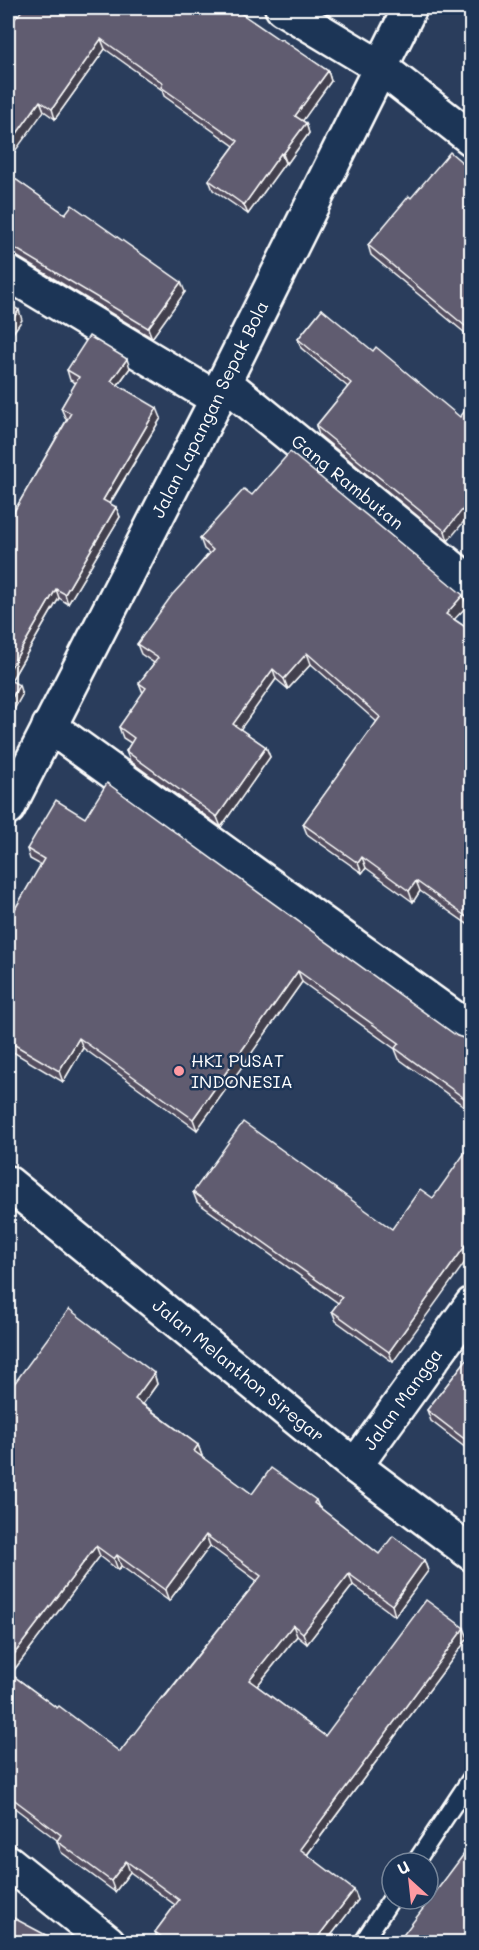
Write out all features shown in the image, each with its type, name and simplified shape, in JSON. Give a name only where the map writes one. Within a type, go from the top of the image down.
[{"type":"street","points":[[8,14],[12,8]]},
{"type":"street","points":[[282,8],[380,67],[471,139]]},
{"type":"street","name":"Jalan Lapangan Sepak Bola","points":[[8,808],[221,391],[410,8]]},
{"type":"street","name":"Gang Rambutan","points":[[8,273],[221,391],[471,584]]},
{"type":"street","points":[[49,726],[471,1031]]},
{"type":"street","name":"Jalan Melanthon Siregar","points":[[8,1184],[355,1466],[471,1554]]},
{"type":"street","name":"Jalan Mangga","points":[[355,1466],[471,1304]]},
{"type":"street","points":[[8,1862],[108,1942]]},
{"type":"lane","points":[[423,1851],[471,1777]]},
{"type":"lane","points":[[363,1942],[383,1911]]},
{"type":"building","points":[[24,8],[233,8],[328,71],[295,116],[306,123],[283,154],[281,153],[244,205],[209,180],[238,141],[161,87],[163,83],[101,39],[52,109],[40,101],[8,146],[8,22],[13,21]]},
{"type":"building","points":[[450,152],[471,170],[471,331],[368,245]]},
{"type":"building","points":[[8,174],[65,214],[72,205],[181,282],[148,328],[8,244]]},
{"type":"building","points":[[8,304],[19,310],[8,325]]},
{"type":"building","points":[[322,309],[373,351],[376,347],[460,417],[468,407],[471,411],[471,494],[466,500],[469,502],[445,531],[316,426],[351,383],[298,339]]},
{"type":"building","points":[[89,336],[127,359],[111,381],[157,408],[103,500],[116,507],[65,594],[56,589],[8,672],[8,522],[71,413],[61,408],[79,377],[67,370]]},
{"type":"building","points":[[290,452],[463,595],[446,614],[471,631],[471,920],[416,881],[409,891],[362,857],[358,863],[303,824],[380,717],[307,653],[284,679],[273,669],[233,724],[266,747],[217,817],[126,751],[134,738],[119,727],[146,688],[139,683],[158,658],[137,644],[172,595],[213,550],[200,538],[244,489],[252,495]]},
{"type":"building","points":[[8,679],[19,685],[8,705]]},
{"type":"building","points":[[107,783],[457,1036],[471,1038],[471,1103],[395,1048],[399,1043],[298,971],[193,1119],[79,1038],[59,1071],[8,1041],[8,921],[44,859],[27,849],[56,800],[85,818]]},
{"type":"building","points":[[243,1122],[392,1229],[420,1189],[433,1198],[471,1144],[471,1238],[389,1352],[332,1311],[342,1298],[193,1192]]},
{"type":"building","points":[[69,1309],[154,1373],[135,1399],[198,1445],[194,1451],[252,1494],[271,1468],[316,1500],[314,1503],[379,1554],[393,1536],[424,1560],[392,1605],[349,1574],[303,1633],[293,1625],[249,1680],[325,1736],[426,1600],[464,1628],[300,1849],[354,1890],[314,1942],[169,1942],[155,1932],[179,1900],[126,1861],[111,1881],[57,1841],[61,1835],[8,1795],[8,1672],[57,1708],[59,1706],[120,1752],[261,1576],[206,1535],[165,1590],[117,1555],[114,1559],[96,1546],[8,1662],[8,1392]]},
{"type":"building","points":[[471,1354],[471,1444],[427,1410]]},
{"type":"building","points":[[470,1846],[471,1942],[398,1942],[421,1911],[440,1911],[440,1886]]},
{"type":"building","points":[[8,1915],[59,1942],[8,1942]]},
{"type":"place","name":"HKI PUSAT INDONESIA","points":[[179,1071]]}]
